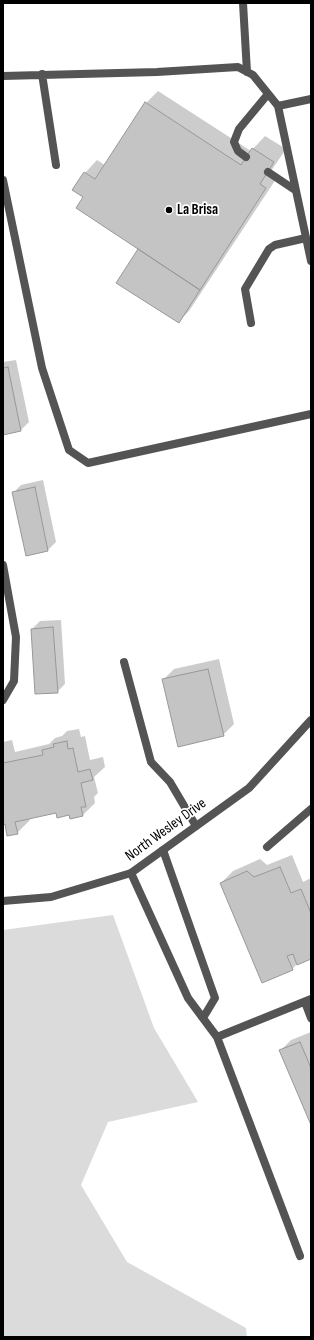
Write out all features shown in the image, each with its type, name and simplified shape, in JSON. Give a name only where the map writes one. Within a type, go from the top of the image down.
[{"type":"street","points":[[243,3],[247,72]]},
{"type":"street","points":[[3,76],[157,72],[238,67],[253,75],[278,106],[311,261]]},
{"type":"street","points":[[42,74],[56,165]]},
{"type":"street","points":[[246,157],[238,152],[234,142],[239,129],[268,94]]},
{"type":"street","points":[[278,106],[311,99]]},
{"type":"street","points":[[268,172],[295,190]]},
{"type":"street","points":[[3,180],[42,368],[69,450],[88,463],[311,414]]},
{"type":"street","points":[[251,323],[244,294],[245,289],[269,249],[275,245],[306,238]]},
{"type":"street","points":[[3,565],[16,637],[14,681],[3,700]]},
{"type":"street","points":[[124,662],[151,762],[170,782],[196,826]]},
{"type":"street","name":"North Wesley Drive","points":[[3,901],[51,896],[131,873],[249,788],[311,720]]},
{"type":"street","points":[[267,847],[311,810]]},
{"type":"street","points":[[163,850],[215,998],[203,1018]]},
{"type":"street","points":[[131,873],[188,998],[217,1037],[300,1256]]},
{"type":"street","points":[[217,1037],[308,1000],[311,1018]]},
{"type":"shaded area","points":[[113,915],[154,1028],[198,1102],[108,1122],[81,1185],[127,1262],[246,1328],[247,1337],[3,1337],[3,930]]},
{"type":"building","points":[[145,102],[241,165],[252,148],[274,162],[260,184],[266,188],[200,290],[76,208],[83,197],[72,190],[84,172],[95,179]]},
{"type":"building","points":[[138,249],[200,290],[179,323],[116,283]]},
{"type":"building","points":[[8,367],[21,431],[3,435],[3,368]]},
{"type":"building","points":[[35,487],[48,551],[26,556],[12,492]]},
{"type":"building","points":[[53,627],[58,693],[35,694],[31,629]]},
{"type":"building","points":[[208,669],[224,736],[178,747],[162,679]]},
{"type":"building","points":[[67,741],[68,749],[73,748],[78,772],[90,769],[93,780],[81,783],[86,807],[81,807],[83,816],[70,819],[69,815],[57,818],[56,813],[15,822],[18,834],[7,836],[5,824],[3,825],[3,763],[43,755],[42,750],[54,747],[53,744]]},
{"type":"building","points":[[280,867],[291,893],[301,889],[311,913],[311,959],[297,965],[293,954],[287,956],[293,970],[262,983],[220,883],[247,871],[254,877]]},
{"type":"building","points":[[300,1042],[311,1068],[311,1125],[279,1050]]},
{"type":"place","name":"La Brisa","points":[[169,210]]}]
